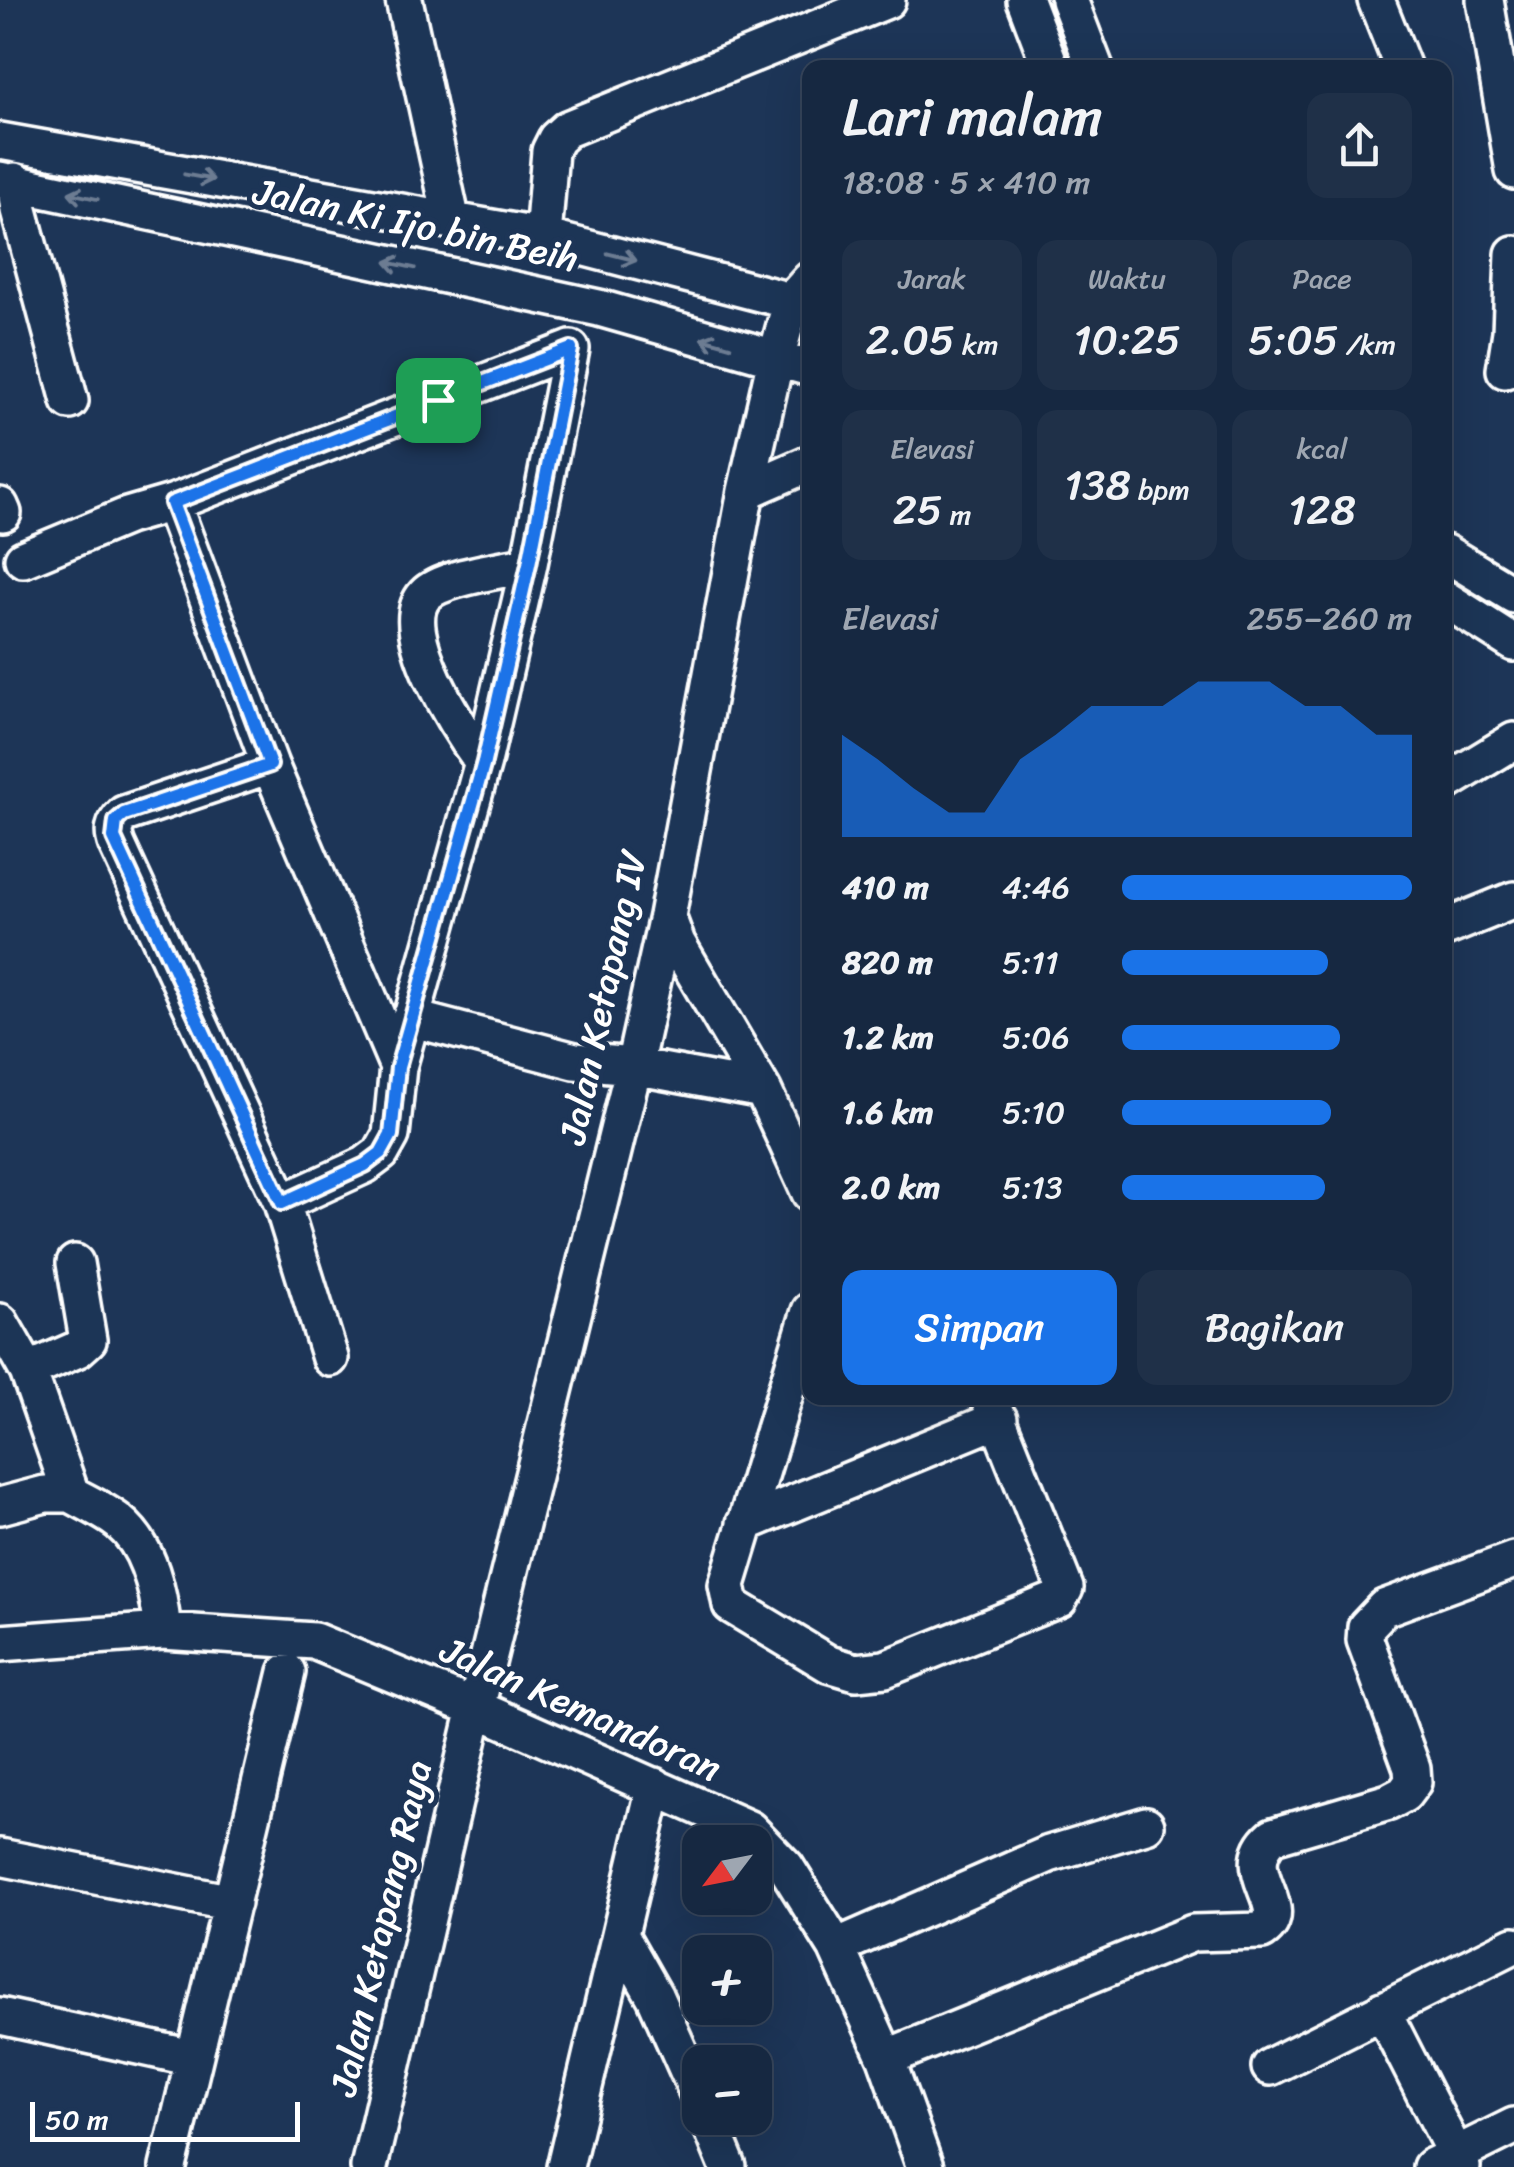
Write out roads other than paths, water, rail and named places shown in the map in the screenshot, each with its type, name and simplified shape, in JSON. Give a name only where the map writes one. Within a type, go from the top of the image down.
[{"type":"street","points":[[404,0],[452,222]]},
{"type":"street","points":[[543,237],[550,151],[556,138],[567,130],[887,0]]},
{"type":"street","points":[[1025,0],[1048,60]]},
{"type":"street","points":[[1069,0],[1092,60]]},
{"type":"street","points":[[1376,0],[1400,60]]},
{"type":"street","points":[[1486,0],[1514,171]]},
{"type":"street","name":"Jalan Ki Ijo bin Beih","points":[[0,141],[543,237],[802,296]]},
{"type":"street","points":[[7,180],[19,210],[70,401]]},
{"type":"street","name":"Jalan Ki Ijo bin Beih","points":[[7,180],[598,308],[793,363]]},
{"type":"street","points":[[1504,370],[1511,332],[1514,254]]},
{"type":"street","name":"Jalan Ketapang IV","points":[[476,1708],[634,1066],[667,916],[746,492],[793,363],[802,308]]},
{"type":"street","points":[[23,560],[127,516],[172,503],[571,349],[529,564],[484,762],[398,1067],[391,1135],[381,1153],[365,1165],[282,1203]]},
{"type":"street","points":[[746,492],[802,467]]},
{"type":"street","points":[[172,503],[270,765],[398,1067]]},
{"type":"street","points":[[1452,557],[1514,595]]},
{"type":"street","points":[[484,762],[446,708],[415,627],[415,610],[426,592],[529,564]]},
{"type":"street","points":[[1452,604],[1514,643]]},
{"type":"street","points":[[1452,779],[1514,741]]},
{"type":"street","points":[[270,765],[124,814],[113,830],[282,1203],[330,1358]]},
{"type":"street","points":[[1452,925],[1514,900]]},
{"type":"street","points":[[667,916],[678,943],[764,1090],[802,1175]]},
{"type":"street","points":[[410,1018],[576,1060],[634,1066],[764,1090]]},
{"type":"street","points":[[28,1371],[78,1349],[88,1340],[75,1263]]},
{"type":"street","points":[[0,1322],[28,1371],[71,1494]]},
{"type":"street","points":[[745,1522],[994,1408],[1065,1588],[1059,1600],[886,1669],[856,1672],[829,1664],[730,1605],[727,1586],[745,1522],[802,1337]]},
{"type":"street","points":[[0,1506],[44,1494],[71,1494],[119,1522],[145,1557],[163,1631]]},
{"type":"street","points":[[886,2058],[1193,1933],[1262,1932],[1274,1914],[1257,1859],[1261,1846],[1273,1836],[1389,1802],[1404,1794],[1413,1782],[1412,1768],[1365,1640],[1366,1627],[1384,1608],[1514,1560]]},
{"type":"street","name":"Jalan Kemandoran","points":[[0,1643],[163,1631],[314,1641],[749,1829],[786,1867],[836,1947],[886,2058],[924,2167]]},
{"type":"street","points":[[168,2167],[287,1672]]},
{"type":"street","name":"Jalan Ketapang Raya","points":[[369,2167],[476,1708]]},
{"type":"street","points":[[565,2167],[654,1786]]},
{"type":"street","points":[[836,1947],[1049,1854],[1146,1825]]},
{"type":"street","points":[[0,1856],[232,1903]]},
{"type":"street","points":[[621,1936],[655,1997],[682,2058]]},
{"type":"street","points":[[1270,2067],[1514,1945]]},
{"type":"street","points":[[1382,2010],[1449,2163],[1514,2126]]},
{"type":"street","points":[[0,2016],[193,2058]]},
{"type":"street","points":[[715,2135],[728,2167]]}]
